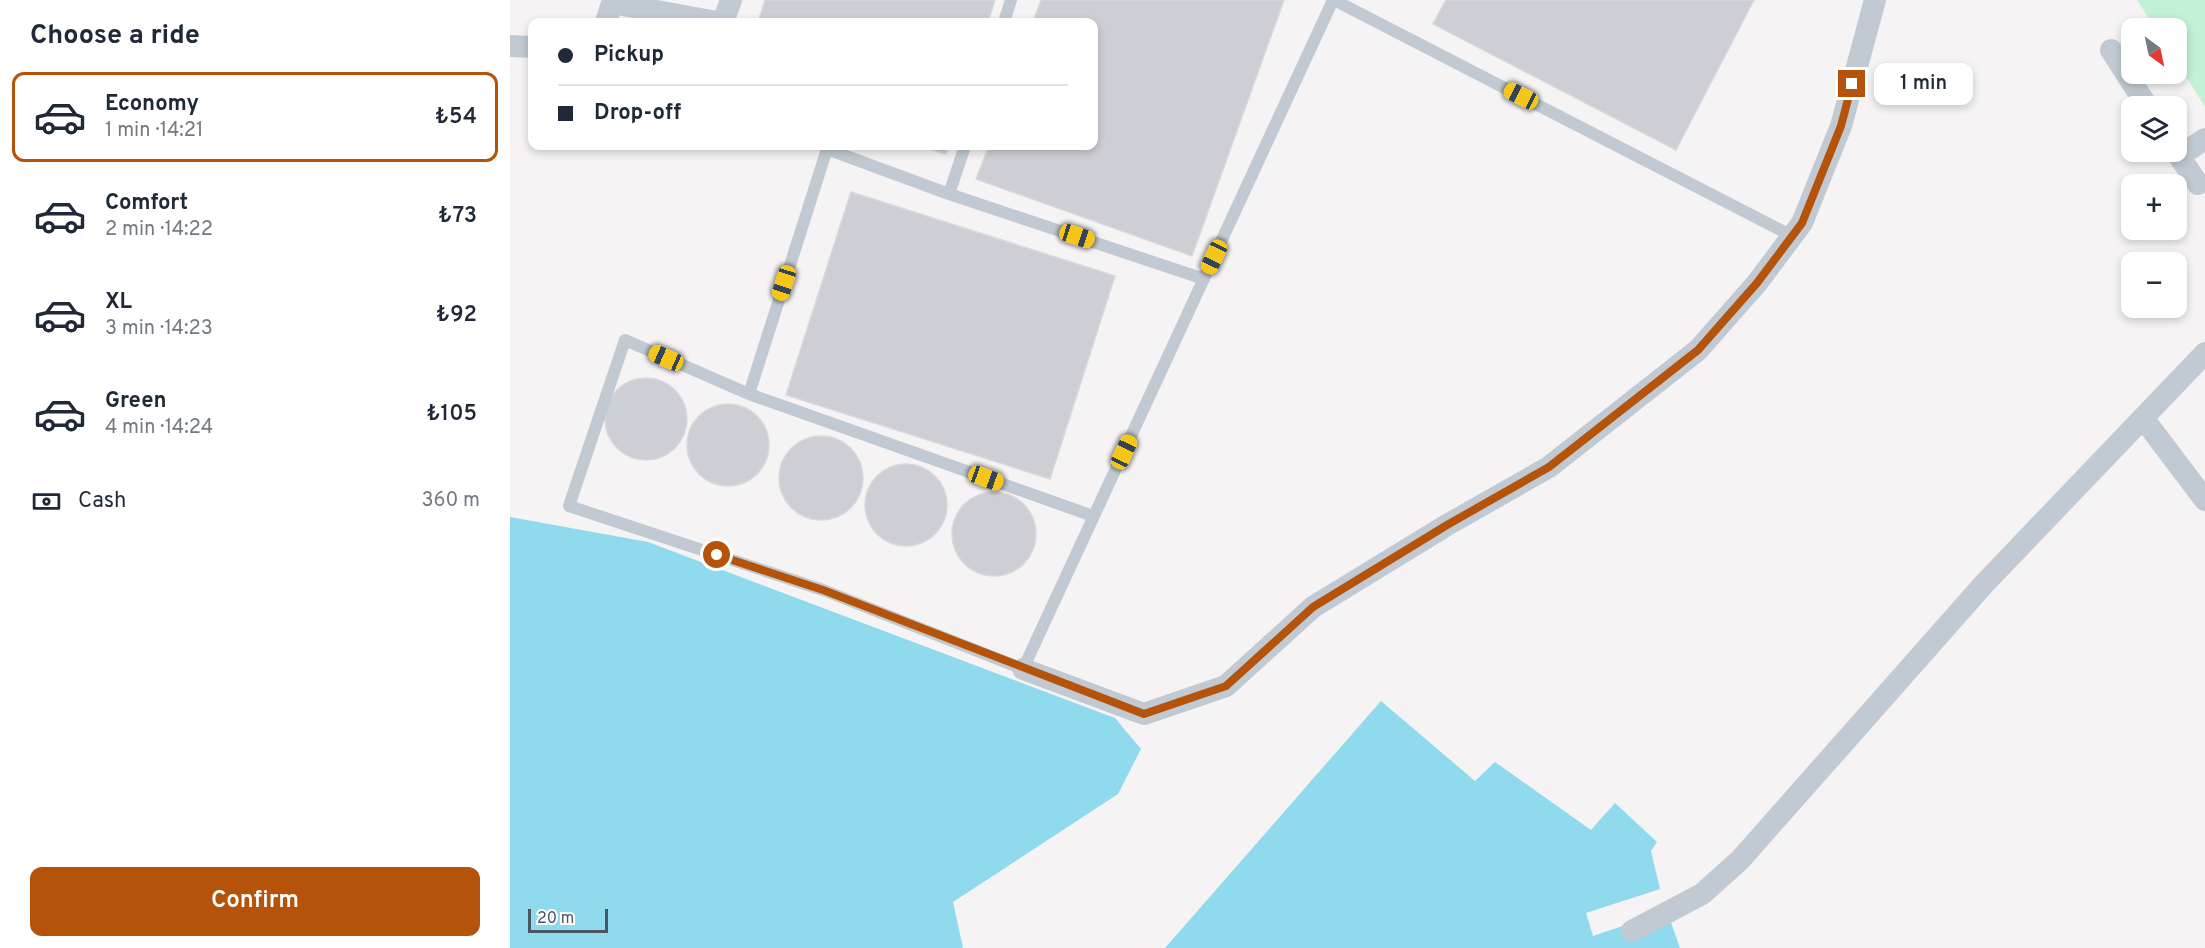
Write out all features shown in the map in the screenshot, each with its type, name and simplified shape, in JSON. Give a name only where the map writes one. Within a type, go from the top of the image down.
[{"type":"street","points":[[724,18],[731,0]]},
{"type":"street","points":[[1023,669],[1144,714],[1226,686],[1313,607],[1447,525],[1549,467],[1698,350],[1757,283],[1802,223],[1841,126],[1875,0]]},
{"type":"street","points":[[607,18],[612,3],[695,18]]},
{"type":"street","points":[[510,46],[528,47]]},
{"type":"street","points":[[2111,50],[2141,96]]},
{"type":"street","points":[[2187,149],[2205,139]]},
{"type":"street","points":[[2184,162],[2203,187]]},
{"type":"street","points":[[1632,932],[1702,894],[1740,860],[1984,584],[2205,353]]},
{"type":"street","points":[[2143,418],[2205,500]]},
{"type":"lane","points":[[1005,18],[1011,0]]},
{"type":"lane","points":[[1093,516],[749,394],[625,340],[569,506],[823,590],[1023,669],[1333,0],[1792,236]]},
{"type":"lane","points":[[749,394],[827,150]]},
{"type":"lane","points":[[830,150],[949,194],[1204,279]]},
{"type":"lane","points":[[949,194],[964,150]]},
{"type":"green space","points":[[2137,0],[2205,0],[2205,107],[2187,78],[2187,18],[2149,18]]},
{"type":"water","points":[[510,517],[648,542],[1115,718],[1141,749],[1118,794],[953,902],[963,948],[510,948]]},
{"type":"water","points":[[1381,701],[1475,781],[1495,762],[1591,830],[1615,803],[1657,842],[1651,851],[1660,889],[1586,913],[1593,936],[1667,911],[1680,948],[1165,948]]},
{"type":"building","points":[[765,0],[995,0],[989,18],[759,18]]},
{"type":"building","points":[[1041,0],[1284,0],[1192,256],[976,179],[987,150],[1098,150],[1098,18],[1034,18]]},
{"type":"building","points":[[1446,0],[1754,0],[1676,150],[1433,24]]},
{"type":"building","points":[[932,150],[948,150],[946,154]]},
{"type":"building","points":[[851,192],[1115,276],[1050,479],[786,395]]},
{"type":"building","points":[[646,378],[662,382],[675,390],[683,403],[687,419],[683,435],[675,448],[662,456],[646,460],[630,456],[617,448],[609,435],[605,419],[609,403],[617,390],[630,382]]},
{"type":"building","points":[[720,404],[736,404],[751,411],[762,422],[769,437],[766,461],[757,474],[736,486],[720,486],[705,479],[694,468],[687,453],[687,437],[694,422],[705,411]]},
{"type":"building","points":[[821,436],[837,439],[851,448],[860,462],[863,478],[860,494],[851,508],[837,517],[821,520],[805,517],[791,508],[782,494],[779,478],[782,462],[791,448],[805,439]]},
{"type":"building","points":[[906,464],[922,467],[935,476],[944,489],[947,505],[944,521],[935,534],[922,543],[906,546],[890,543],[877,534],[868,521],[865,505],[868,489],[877,476],[890,467]]},
{"type":"building","points":[[994,492],[1010,495],[1024,504],[1033,518],[1036,534],[1033,550],[1024,564],[1010,573],[994,576],[978,573],[964,564],[955,550],[952,534],[955,518],[964,504],[978,495]]},
{"type":"route","points":[[717,555],[823,590],[1144,714],[1226,686],[1313,607],[1447,525],[1549,467],[1698,350],[1757,283],[1802,223],[1841,126],[1852,84]]}]
